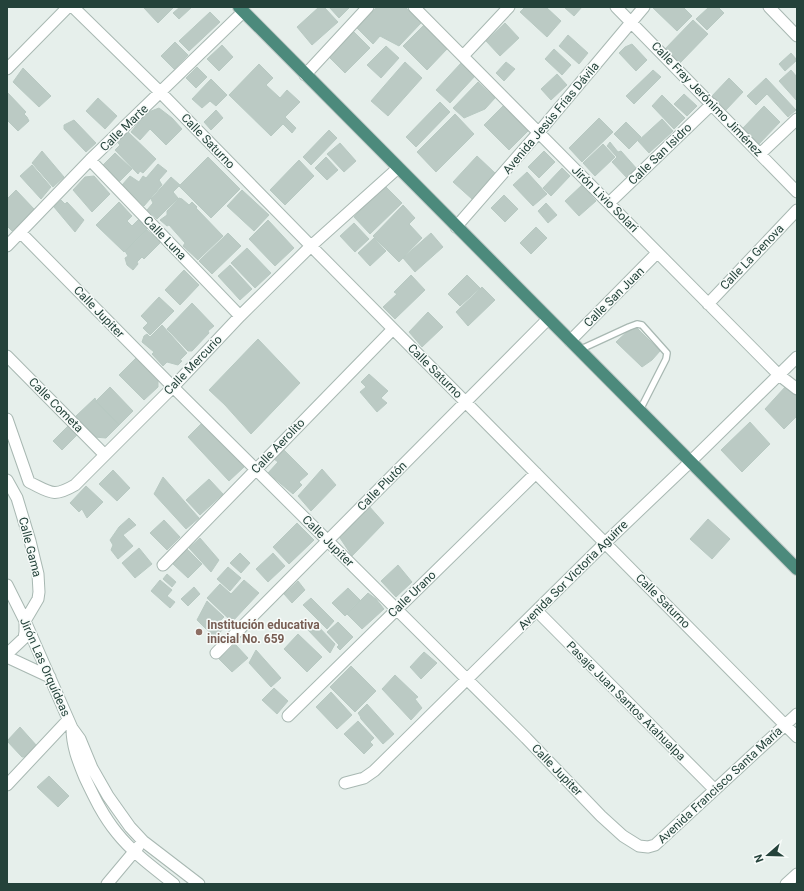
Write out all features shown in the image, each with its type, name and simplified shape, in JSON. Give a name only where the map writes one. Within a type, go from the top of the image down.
[{"type":"highway","points":[[241,9],[797,569]]},
{"type":"street","points":[[7,69],[68,7]]},
{"type":"street","name":"Calle Saturno","points":[[73,7],[161,93],[797,736]]},
{"type":"street","points":[[305,74],[368,7]]},
{"type":"street","name":"Jirón Livio Solari","points":[[414,7],[779,375],[797,389]]},
{"type":"street","points":[[463,56],[510,7]]},
{"type":"street","name":"Calle Fray Jerónimo Jiménez","points":[[616,7],[797,192]]},
{"type":"street","name":"Avenida Jesús Frias Dávila","points":[[456,227],[539,132],[644,7]]},
{"type":"street","points":[[768,7],[797,36]]},
{"type":"street","name":"Calle Marte","points":[[7,246],[90,160],[161,93],[241,9]]},
{"type":"street","name":"Calle San Isidro","points":[[609,203],[712,104]]},
{"type":"street","points":[[760,154],[797,119]]},
{"type":"street","name":"Calle Luna","points":[[90,160],[240,316]]},
{"type":"street","name":"Calle Mercurio","points":[[7,419],[29,482],[56,494],[75,485],[240,316],[311,246],[398,168]]},
{"type":"street","name":"Calle La Genova","points":[[708,304],[797,210]]},
{"type":"street","name":"Calle Jupiter","points":[[21,233],[172,387],[468,680],[601,816],[623,836],[639,846]]},
{"type":"street","name":"Calle San Juan","points":[[570,341],[657,252]]},
{"type":"street","name":"Calle Plutón","points":[[216,653],[548,319]]},
{"type":"street","name":"Calle Aerolito","points":[[163,565],[393,329]]},
{"type":"street","name":"Calle Cometa","points":[[7,356],[104,454]]},
{"type":"street","name":"Avenida Sor Victoria Aguirre","points":[[345,783],[364,778],[374,771],[468,680],[605,543],[797,357]]},
{"type":"street","name":"Calle Urano","points":[[288,716],[536,473]]},
{"type":"street","name":"Calle Gama","points":[[7,480],[17,498],[30,541],[38,574],[39,592],[38,599],[25,621],[24,638],[7,654]]},
{"type":"street","name":"Jirón Las Orquídeas","points":[[7,586],[25,621],[70,724]]},
{"type":"street","name":"Pasaje Juan Santos Atahualpa","points":[[537,611],[715,790]]},
{"type":"street","points":[[7,657],[50,677]]},
{"type":"street","name":"Avenida Francisco Santa María","points":[[639,846],[648,847],[654,845],[797,714]]},
{"type":"street","points":[[7,785],[70,724]]},
{"type":"street","points":[[70,724],[80,739],[92,768],[108,796],[130,827],[143,841],[200,884]]},
{"type":"street","points":[[70,724],[74,748],[95,800],[110,825],[134,852],[174,884]]},
{"type":"street","points":[[107,884],[143,841]]},
{"type":"street","points":[[786,884],[797,874]]},
{"type":"lane","points":[[579,350],[629,327],[637,324],[642,325],[667,353],[666,359],[640,411]]},
{"type":"building","points":[[174,7],[158,23],[144,8]]},
{"type":"building","points":[[180,7],[192,7],[179,19],[173,13]]},
{"type":"building","points":[[319,7],[324,7],[338,22],[312,45],[297,27]]},
{"type":"building","points":[[329,7],[350,7],[339,18]]},
{"type":"building","points":[[377,7],[405,7],[421,23],[399,46],[380,36],[373,44],[357,28]]},
{"type":"building","points":[[525,7],[546,7],[561,21],[547,37],[520,12]]},
{"type":"building","points":[[582,7],[574,16],[565,8]]},
{"type":"building","points":[[652,7],[683,7],[692,16],[677,31]]},
{"type":"building","points":[[709,7],[718,7],[724,13],[707,30],[696,19]]},
{"type":"building","points":[[210,12],[220,22],[189,51],[179,41]]},
{"type":"building","points":[[693,20],[708,34],[678,65],[663,51]]},
{"type":"building","points":[[505,23],[519,38],[500,56],[486,41]]},
{"type":"building","points":[[424,25],[447,49],[427,70],[403,46]]},
{"type":"building","points":[[354,32],[370,48],[345,73],[329,57]]},
{"type":"building","points":[[568,35],[588,53],[579,64],[559,46]]},
{"type":"building","points":[[175,42],[188,55],[174,69],[161,56]]},
{"type":"building","points":[[632,44],[647,60],[636,71],[619,53],[625,47]]},
{"type":"building","points":[[222,45],[233,57],[219,71],[207,59]]},
{"type":"building","points":[[386,46],[399,58],[381,78],[367,65]]},
{"type":"building","points":[[554,49],[571,65],[562,75],[545,59]]},
{"type":"building","points":[[791,53],[797,60],[785,71],[779,64]]},
{"type":"building","points":[[405,62],[422,78],[388,116],[371,101]]},
{"type":"building","points":[[462,62],[476,75],[450,103],[436,90]]},
{"type":"building","points":[[506,62],[515,69],[504,81],[496,73]]},
{"type":"building","points":[[259,64],[273,78],[266,85],[280,98],[287,90],[300,102],[285,117],[296,128],[292,133],[283,124],[271,136],[229,95]]},
{"type":"building","points":[[197,67],[207,77],[196,88],[186,78]]},
{"type":"building","points":[[23,68],[51,96],[39,107],[13,82]]},
{"type":"building","points":[[653,70],[661,77],[634,104],[626,96]]},
{"type":"building","points":[[791,70],[797,77],[797,101],[779,81]]},
{"type":"building","points":[[557,74],[567,85],[551,100],[541,89]]},
{"type":"building","points":[[729,78],[743,92],[725,111],[711,97]]},
{"type":"building","points":[[766,78],[796,110],[788,117],[767,94],[756,105],[747,96]]},
{"type":"building","points":[[211,79],[227,95],[216,106],[210,101],[202,108],[192,99]]},
{"type":"building","points":[[478,82],[495,98],[485,109],[464,118],[453,108]]},
{"type":"building","points":[[7,92],[26,112],[24,114],[29,121],[18,131],[7,120]]},
{"type":"building","points":[[684,94],[697,106],[687,116],[674,104]]},
{"type":"building","points":[[662,95],[685,118],[674,129],[652,106]]},
{"type":"building","points":[[98,98],[117,116],[105,129],[86,111]]},
{"type":"building","points":[[440,102],[450,112],[416,147],[406,137]]},
{"type":"building","points":[[505,104],[530,129],[509,150],[484,125]]},
{"type":"building","points":[[764,106],[780,122],[759,144],[743,128]]},
{"type":"building","points":[[159,108],[172,118],[182,129],[166,145],[150,129],[140,140],[131,132],[146,113]]},
{"type":"building","points":[[216,110],[223,118],[211,130],[204,122]]},
{"type":"building","points":[[455,114],[474,134],[436,172],[417,152]]},
{"type":"building","points":[[599,118],[613,132],[582,162],[569,148]]},
{"type":"building","points":[[662,119],[673,131],[649,153],[638,141]]},
{"type":"building","points":[[74,120],[96,143],[86,152],[64,129],[64,125]]},
{"type":"building","points":[[626,122],[641,137],[629,149],[614,134]]},
{"type":"building","points":[[329,130],[337,138],[311,165],[303,157]]},
{"type":"building","points":[[127,131],[156,159],[143,173],[140,171],[138,174],[115,150],[120,145],[117,142]]},
{"type":"building","points":[[610,142],[618,152],[621,151],[637,169],[627,178],[612,162],[617,157],[607,146]]},
{"type":"building","points":[[340,143],[356,161],[344,172],[327,154]]},
{"type":"building","points":[[603,144],[615,157],[595,176],[583,163]]},
{"type":"building","points":[[42,151],[64,177],[53,187],[32,163]]},
{"type":"building","points":[[544,151],[555,162],[539,178],[528,167]]},
{"type":"building","points":[[115,153],[132,169],[119,182],[112,178],[101,167]]},
{"type":"building","points":[[477,156],[495,173],[472,199],[453,182]]},
{"type":"building","points":[[208,157],[240,189],[211,218],[179,186]]},
{"type":"building","points":[[326,157],[338,170],[327,180],[315,168]]},
{"type":"building","points":[[299,160],[314,176],[285,205],[270,190]]},
{"type":"building","points":[[158,164],[167,171],[159,180],[162,185],[144,206],[122,185],[130,176],[139,182],[143,176],[146,178]]},
{"type":"building","points":[[32,165],[51,187],[41,199],[20,176]]},
{"type":"building","points":[[562,168],[570,176],[551,196],[543,188]]},
{"type":"building","points":[[527,172],[547,194],[533,206],[513,185]]},
{"type":"building","points":[[94,176],[110,194],[92,212],[73,190],[85,177]]},
{"type":"building","points":[[171,177],[180,185],[173,192],[178,198],[157,219],[147,210],[153,203],[151,199]]},
{"type":"building","points":[[582,185],[596,201],[579,216],[565,201]]},
{"type":"building","points":[[385,186],[402,203],[370,234],[354,217]]},
{"type":"building","points":[[16,190],[34,209],[12,231],[7,226],[7,199]]},
{"type":"building","points":[[242,190],[269,215],[254,231],[227,206]]},
{"type":"building","points":[[504,195],[518,209],[505,222],[491,208]]},
{"type":"building","points":[[179,198],[189,205],[192,202],[223,236],[198,260],[183,246],[185,243],[169,225],[167,226],[160,220],[167,215],[167,211]]},
{"type":"building","points":[[61,200],[65,204],[67,202],[84,220],[75,232],[54,207]]},
{"type":"building","points":[[119,202],[132,216],[127,221],[132,226],[139,219],[147,229],[124,252],[96,225]]},
{"type":"building","points":[[546,203],[557,215],[548,223],[538,211]]},
{"type":"building","points":[[403,205],[415,218],[409,224],[422,238],[399,262],[373,236]]},
{"type":"building","points":[[268,220],[294,248],[275,266],[249,239]]},
{"type":"building","points":[[354,223],[369,239],[355,252],[340,236]]},
{"type":"building","points":[[536,227],[547,238],[531,254],[520,243]]},
{"type":"building","points":[[147,230],[161,242],[144,259],[142,257],[137,262],[138,264],[133,270],[127,265],[125,258],[128,256],[125,251]]},
{"type":"building","points":[[228,233],[241,246],[212,274],[199,261]]},
{"type":"building","points":[[431,233],[443,247],[415,272],[403,258]]},
{"type":"building","points":[[374,238],[386,251],[370,266],[358,253]]},
{"type":"building","points":[[247,248],[271,273],[255,288],[231,263]]},
{"type":"building","points":[[230,265],[252,289],[240,300],[218,276]]},
{"type":"building","points":[[184,270],[199,285],[180,305],[165,290]]},
{"type":"building","points":[[411,275],[425,290],[395,319],[383,307],[397,294],[394,292]]},
{"type":"building","points":[[467,275],[480,288],[460,306],[448,294]]},
{"type":"building","points":[[482,287],[495,300],[468,326],[456,312]]},
{"type":"building","points":[[159,297],[174,311],[150,335],[143,328],[148,323],[141,316]]},
{"type":"building","points":[[192,303],[214,326],[208,331],[209,333],[192,351],[188,351],[167,329]]},
{"type":"building","points":[[428,312],[443,327],[422,347],[409,332]]},
{"type":"building","points":[[162,325],[187,353],[180,360],[182,361],[178,365],[167,362],[163,366],[152,354],[154,352],[142,342],[144,336],[147,334],[150,337]]},
{"type":"building","points":[[636,327],[660,351],[652,360],[642,367],[616,342],[631,328]]},
{"type":"building","points":[[258,339],[300,383],[251,434],[225,405],[209,390]]},
{"type":"building","points":[[137,357],[158,378],[158,387],[144,400],[119,375]]},
{"type":"building","points":[[369,374],[388,391],[381,398],[387,403],[377,412],[360,392],[366,387],[361,382]]},
{"type":"building","points":[[786,386],[797,396],[797,416],[784,429],[765,409]]},
{"type":"building","points":[[110,387],[133,411],[119,425],[96,401]]},
{"type":"building","points":[[95,398],[96,401],[119,425],[106,438],[94,437],[76,416]]},
{"type":"building","points":[[750,422],[770,444],[742,472],[721,450]]},
{"type":"building","points":[[202,423],[244,467],[229,481],[188,437]]},
{"type":"building","points":[[68,426],[77,435],[62,450],[53,441]]},
{"type":"building","points":[[283,449],[308,474],[299,482],[302,485],[293,494],[268,473],[278,462],[274,459]]},
{"type":"building","points":[[322,469],[336,485],[311,511],[298,496]]},
{"type":"building","points":[[113,470],[130,488],[117,501],[99,484]]},
{"type":"building","points":[[163,477],[199,518],[186,529],[154,494]]},
{"type":"building","points":[[209,479],[223,494],[200,515],[186,500]]},
{"type":"building","points":[[86,486],[103,502],[87,518],[82,509],[79,512],[70,503]]},
{"type":"building","points":[[368,505],[384,523],[352,556],[338,535]]},
{"type":"building","points":[[129,518],[136,525],[123,535],[133,546],[118,559],[111,550],[113,545],[110,540],[119,527]]},
{"type":"building","points":[[708,519],[730,539],[712,559],[690,539]]},
{"type":"building","points":[[164,520],[180,537],[167,550],[150,533]]},
{"type":"building","points":[[297,523],[314,540],[289,564],[273,547]]},
{"type":"building","points":[[200,538],[219,560],[211,572],[189,548]]},
{"type":"building","points":[[139,548],[152,564],[135,578],[122,563]]},
{"type":"building","points":[[187,549],[202,564],[188,578],[173,564]]},
{"type":"building","points":[[240,553],[250,563],[241,573],[230,563]]},
{"type":"building","points":[[273,553],[285,566],[268,582],[256,569]]},
{"type":"building","points":[[398,565],[412,582],[396,597],[381,581]]},
{"type":"building","points":[[228,567],[241,578],[230,591],[217,579]]},
{"type":"building","points":[[167,574],[176,582],[172,587],[163,579]]},
{"type":"building","points":[[160,580],[172,590],[167,596],[175,602],[170,608],[151,591]]},
{"type":"building","points":[[244,580],[259,593],[232,622],[207,598],[220,584],[231,594]]},
{"type":"building","points":[[298,581],[305,590],[292,603],[284,594]]},
{"type":"building","points":[[194,587],[200,594],[188,606],[181,599]]},
{"type":"building","points":[[348,588],[360,600],[345,616],[332,603]]},
{"type":"building","points":[[368,593],[376,599],[384,609],[362,629],[347,614]]},
{"type":"building","points":[[311,598],[334,621],[327,629],[303,605]]},
{"type":"building","points":[[207,601],[224,617],[218,623],[223,629],[215,638],[197,620]]},
{"type":"building","points":[[314,622],[335,644],[330,653],[307,629]]},
{"type":"building","points":[[338,622],[353,637],[340,650],[337,647],[339,645],[327,632]]},
{"type":"building","points":[[298,634],[322,657],[307,672],[284,649]]},
{"type":"building","points":[[235,644],[248,658],[232,672],[219,659]]},
{"type":"building","points":[[256,650],[281,678],[271,687],[249,663]]},
{"type":"building","points":[[424,652],[437,663],[421,679],[410,667]]},
{"type":"building","points":[[351,666],[376,691],[355,712],[330,687]]},
{"type":"building","points":[[395,675],[418,697],[415,699],[422,708],[411,720],[382,689]]},
{"type":"building","points":[[274,688],[288,701],[277,714],[262,700]]},
{"type":"building","points":[[331,692],[352,715],[337,729],[316,707]]},
{"type":"building","points":[[367,704],[394,734],[383,744],[361,719],[358,713]]},
{"type":"building","points":[[358,721],[374,738],[370,742],[373,745],[364,754],[344,734]]},
{"type":"building","points":[[20,727],[37,746],[25,757],[22,757],[7,741]]},
{"type":"building","points":[[49,776],[69,796],[58,807],[37,787]]},
{"type":"place","name":"Institución educativa inicial No. 659","points":[[199,632]]}]
